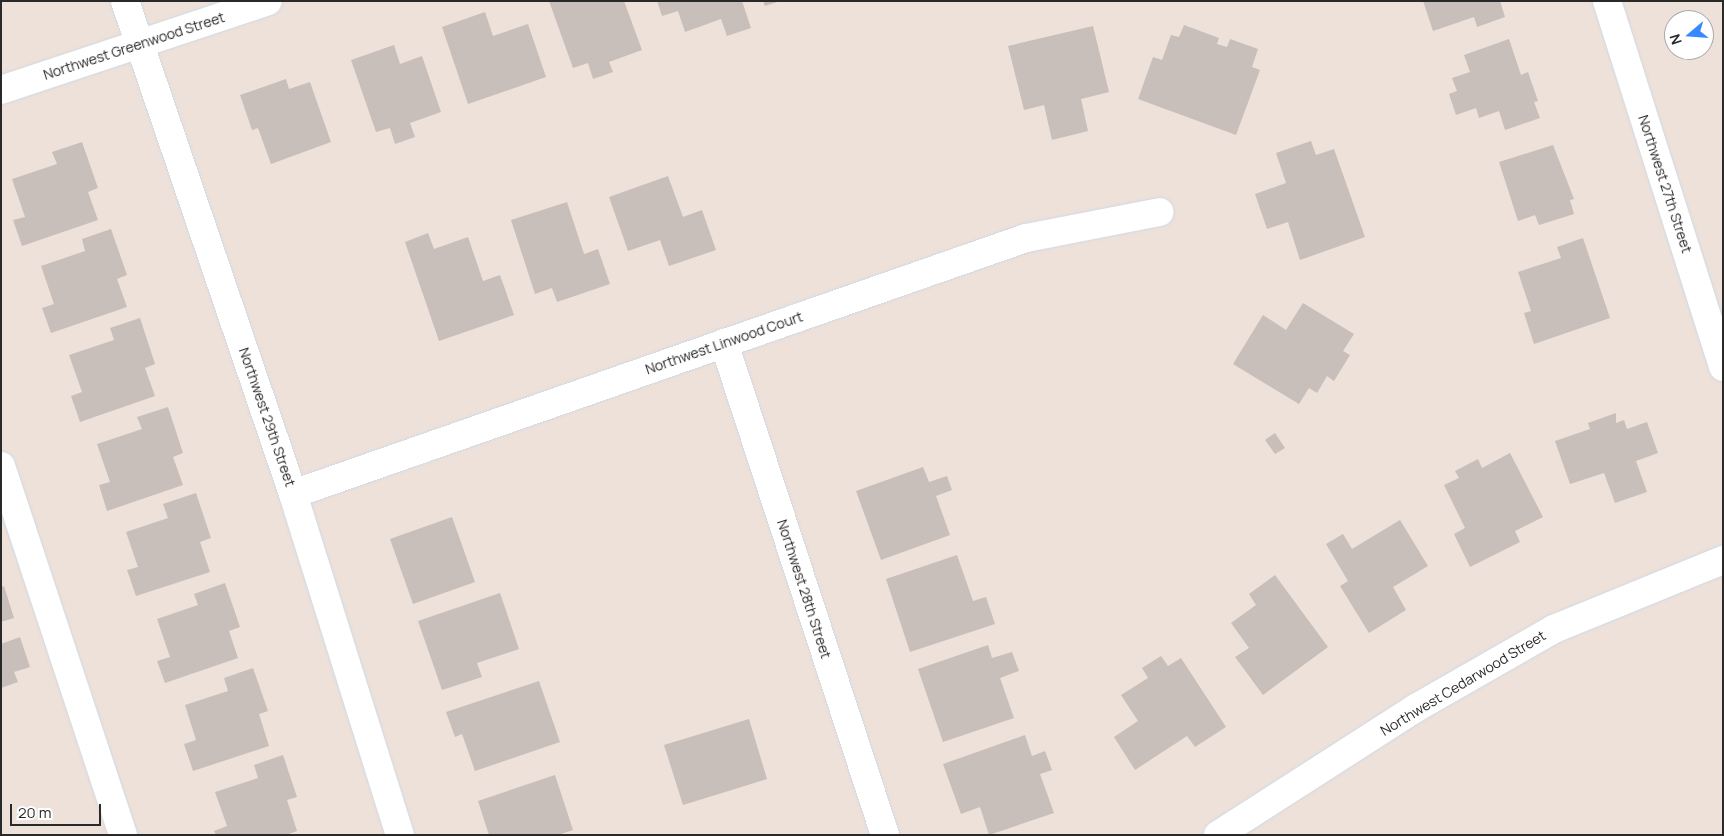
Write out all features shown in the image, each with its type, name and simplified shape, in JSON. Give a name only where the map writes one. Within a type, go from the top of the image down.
[{"type":"street","name":"Northwest 29th Street","points":[[125,1],[293,494],[400,835]]},
{"type":"street","name":"Northwest Greenwood Street","points":[[1,90],[268,1]]},
{"type":"street","name":"Northwest 27th Street","points":[[1608,1],[1723,367]]},
{"type":"street","name":"Northwest Linwood Court","points":[[293,494],[1026,238],[1160,212]]},
{"type":"street","name":"Northwest 28th Street","points":[[724,343],[885,835]]},
{"type":"street","points":[[1,466],[123,835]]},
{"type":"street","name":"Northwest Cedarwood Street","points":[[1218,835],[1416,708],[1554,629],[1723,560]]},
{"type":"building","points":[[549,1],[624,1],[642,50],[609,62],[613,72],[593,79],[588,63],[573,68]]},
{"type":"building","points":[[657,1],[742,1],[751,28],[727,36],[721,19],[685,32],[678,11],[662,16]]},
{"type":"building","points":[[763,1],[777,1],[777,2],[765,6]]},
{"type":"building","points":[[1423,1],[1500,1],[1505,17],[1477,27],[1474,17],[1433,31]]},
{"type":"building","points":[[485,12],[493,36],[528,24],[546,77],[468,104],[442,27]]},
{"type":"building","points":[[1184,25],[1219,38],[1217,44],[1227,47],[1230,39],[1258,49],[1252,67],[1260,70],[1236,135],[1138,99],[1153,57],[1162,60],[1171,35],[1179,37]]},
{"type":"building","points":[[1093,26],[1109,92],[1081,99],[1088,131],[1052,140],[1044,105],[1024,110],[1008,46]]},
{"type":"building","points":[[1509,39],[1521,75],[1528,72],[1538,101],[1534,102],[1540,118],[1505,130],[1499,111],[1479,118],[1476,108],[1456,115],[1449,94],[1457,91],[1452,78],[1470,72],[1464,55]]},
{"type":"building","points":[[394,45],[400,64],[422,56],[441,112],[410,123],[415,137],[395,144],[390,128],[376,132],[351,60]]},
{"type":"building","points":[[286,79],[289,89],[310,82],[331,142],[271,164],[258,128],[252,130],[240,95]]},
{"type":"building","points":[[1311,141],[1316,155],[1334,149],[1365,237],[1300,260],[1288,222],[1267,229],[1255,194],[1286,183],[1276,153]]},
{"type":"building","points":[[82,142],[98,188],[88,192],[98,220],[22,246],[13,220],[25,217],[12,179],[57,164],[52,152]]},
{"type":"building","points":[[1553,145],[1574,199],[1570,200],[1574,214],[1539,225],[1535,215],[1518,221],[1499,162]]},
{"type":"building","points":[[668,176],[683,217],[702,210],[716,250],[669,266],[660,240],[628,251],[609,197]]},
{"type":"building","points":[[567,202],[584,254],[598,249],[610,284],[557,302],[552,288],[535,294],[511,220]]},
{"type":"building","points":[[111,229],[127,275],[117,279],[127,307],[51,333],[42,308],[54,304],[41,266],[85,251],[82,239]]},
{"type":"building","points":[[428,233],[434,249],[468,237],[483,281],[500,275],[514,315],[439,341],[405,242]]},
{"type":"building","points":[[1583,238],[1610,318],[1534,344],[1524,313],[1531,311],[1518,272],[1561,258],[1557,247]]},
{"type":"building","points":[[1303,303],[1354,334],[1343,351],[1350,355],[1334,381],[1327,376],[1317,393],[1309,388],[1299,404],[1233,364],[1263,315],[1286,330]]},
{"type":"building","points":[[140,318],[155,364],[145,368],[155,396],[80,422],[71,396],[82,392],[69,355],[114,340],[110,328]]},
{"type":"building","points":[[168,407],[183,453],[173,457],[183,485],[107,511],[99,485],[110,482],[97,444],[142,429],[137,417]]},
{"type":"building","points":[[1616,413],[1616,423],[1624,420],[1627,429],[1647,422],[1658,453],[1636,461],[1647,492],[1615,503],[1604,473],[1570,484],[1555,441],[1590,429],[1588,423]]},
{"type":"building","points":[[1275,433],[1285,448],[1275,454],[1265,440]]},
{"type":"building","points":[[1510,453],[1543,517],[1515,531],[1520,542],[1470,567],[1454,534],[1465,528],[1444,485],[1459,478],[1455,471],[1478,459],[1482,468]]},
{"type":"building","points":[[923,467],[929,482],[947,476],[952,490],[936,496],[950,535],[881,560],[856,491]]},
{"type":"building","points":[[196,493],[211,538],[200,542],[210,572],[136,596],[127,570],[138,567],[126,532],[168,518],[163,504]]},
{"type":"building","points":[[452,517],[475,582],[413,604],[390,539]]},
{"type":"building","points":[[1400,520],[1428,566],[1393,587],[1406,610],[1369,633],[1340,586],[1348,581],[1326,544],[1343,534],[1352,549]]},
{"type":"building","points":[[957,555],[973,601],[986,597],[995,624],[910,652],[886,579]]},
{"type":"building","points":[[1275,575],[1328,647],[1263,695],[1235,657],[1249,648],[1231,623],[1256,605],[1249,594]]},
{"type":"building","points":[[225,583],[240,627],[229,631],[238,658],[165,683],[157,661],[170,657],[157,619],[198,605],[194,594]]},
{"type":"building","points":[[4,586],[14,618],[1,622],[1,587]]},
{"type":"building","points":[[500,593],[519,649],[477,663],[482,677],[442,690],[418,621]]},
{"type":"building","points":[[20,637],[30,667],[14,672],[18,682],[1,688],[1,644]]},
{"type":"building","points":[[988,645],[992,658],[1012,652],[1019,671],[1000,678],[1014,718],[943,742],[918,669]]},
{"type":"building","points":[[1161,656],[1168,666],[1181,658],[1226,727],[1195,747],[1187,736],[1135,770],[1114,737],[1138,721],[1121,695],[1148,678],[1142,668]]},
{"type":"building","points":[[253,668],[268,711],[259,714],[269,746],[193,771],[184,744],[196,740],[185,705],[228,691],[224,678]]},
{"type":"building","points":[[539,681],[560,742],[475,771],[462,734],[455,737],[446,712]]},
{"type":"building","points":[[749,719],[767,779],[683,805],[664,745]]},
{"type":"building","points":[[1025,735],[1032,756],[1045,751],[1052,770],[1040,774],[1054,813],[989,835],[980,807],[961,814],[943,764]]},
{"type":"building","points":[[283,755],[297,797],[287,800],[297,831],[286,835],[216,835],[214,831],[227,826],[215,792],[258,778],[254,765]]},
{"type":"building","points":[[555,775],[573,830],[558,835],[489,835],[478,801]]}]
